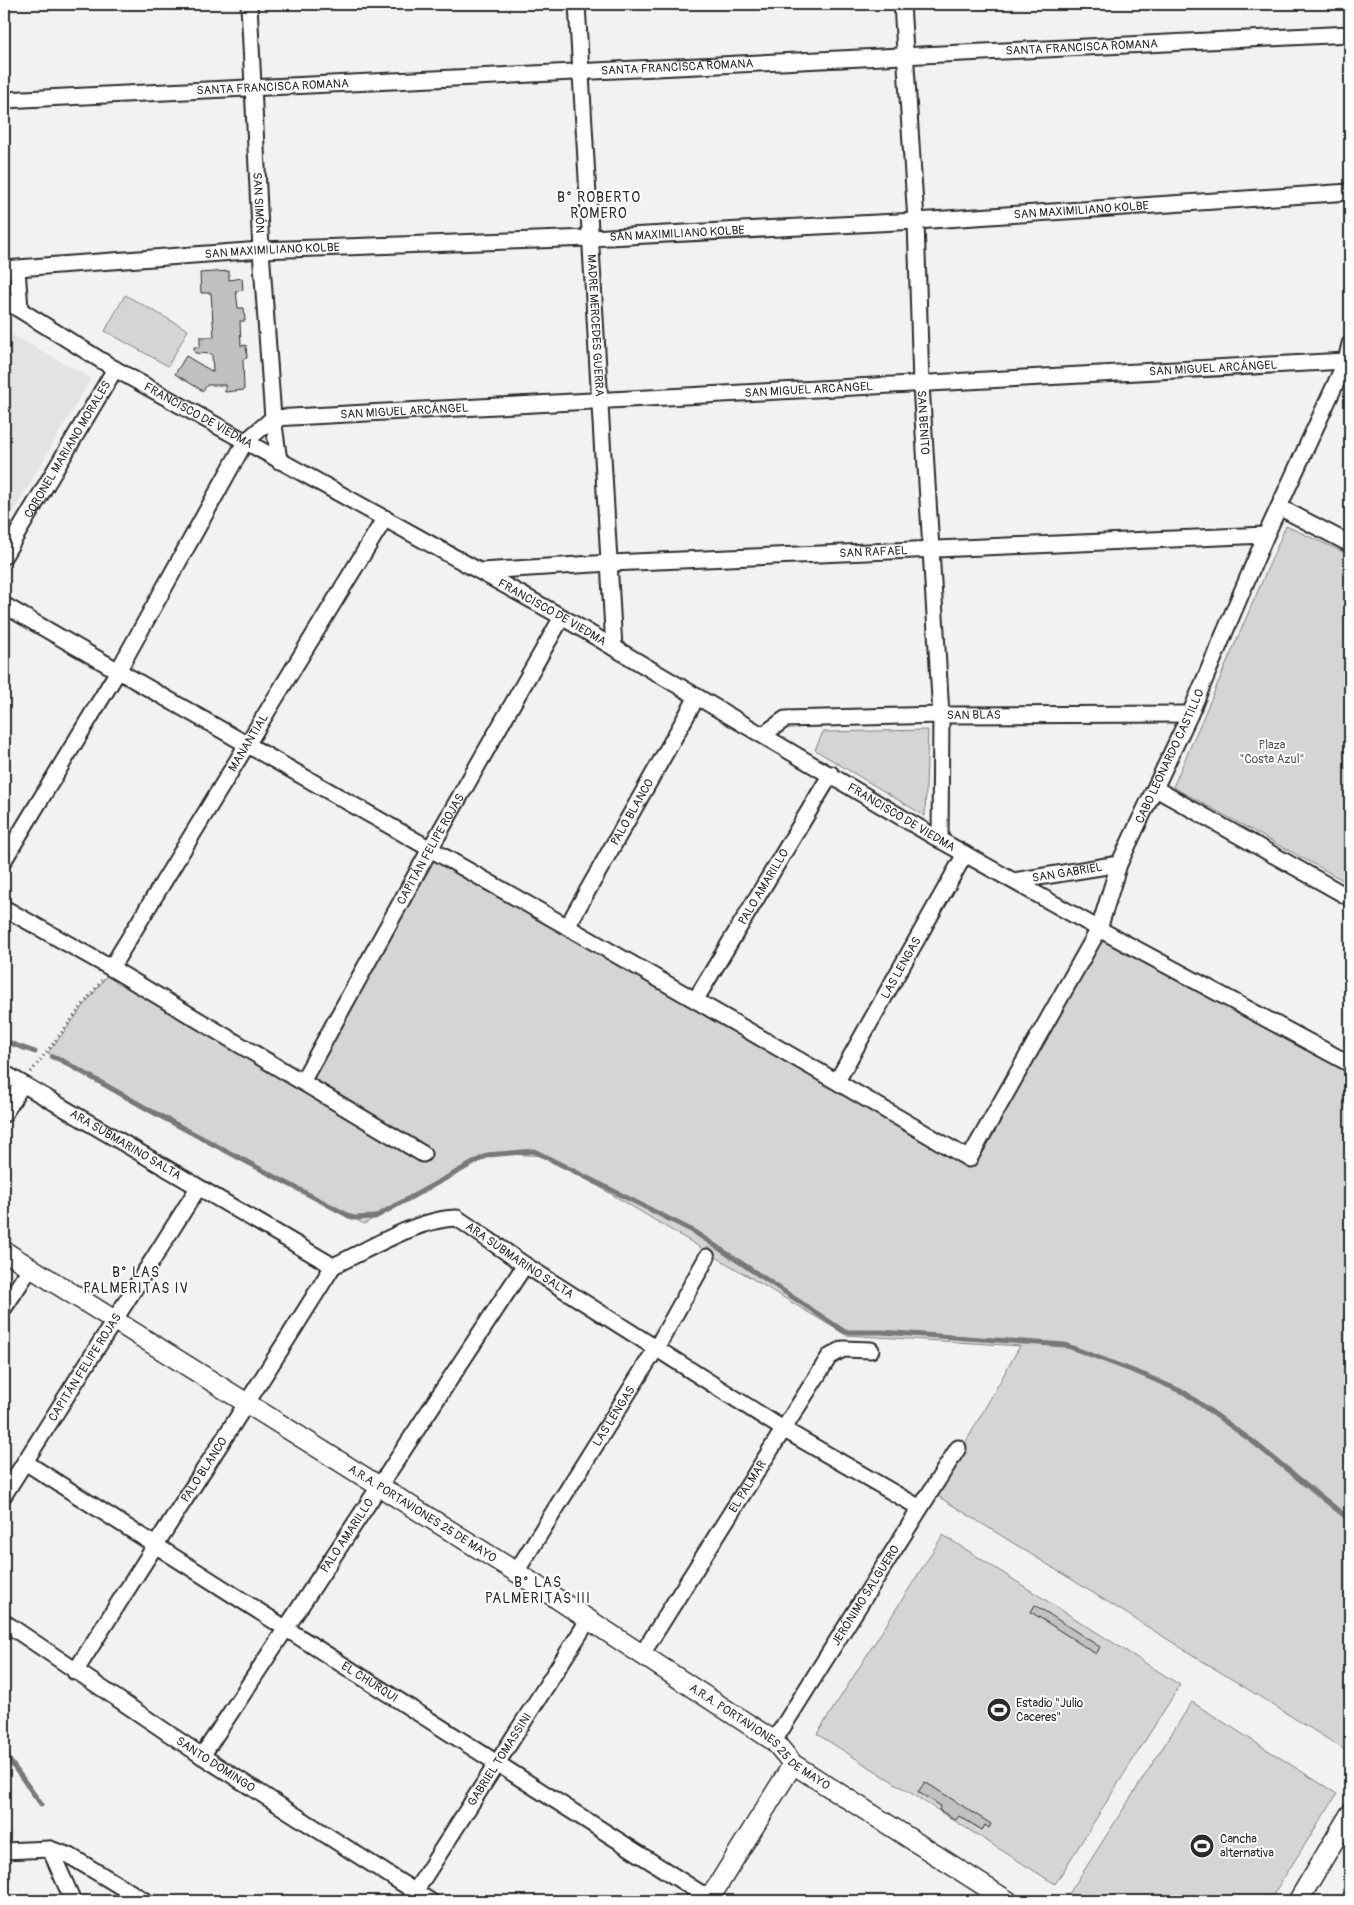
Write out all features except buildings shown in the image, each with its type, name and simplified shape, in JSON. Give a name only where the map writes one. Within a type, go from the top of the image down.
[{"type":"street","name":"SAN SIMÓN","points":[[248,4],[261,250],[273,418],[280,461]]},
{"type":"street","name":"MADRE MERCEDES GUERRA","points":[[576,4],[614,648]]},
{"type":"street","name":"SAN BENITO","points":[[902,4],[916,221],[921,384],[941,714],[940,840]]},
{"type":"street","name":"SANTA FRANCISCA ROMANA","points":[[4,100],[1350,34]]},
{"type":"street","name":"SAN MAXIMILIANO KOLBE","points":[[10,269],[261,250],[590,238],[916,221],[1350,192]]},
{"type":"street","points":[[10,269],[20,309]]},
{"type":"street","name":"FRANCISCO DE VIEDMA","points":[[4,300],[115,369],[562,617],[964,854],[1350,1064]]},
{"type":"street","name":"CABO LEONARDO CASTILLO","points":[[836,1081],[969,1159],[1099,929],[1119,864],[1190,714],[1278,507],[1346,361],[1350,345]]},
{"type":"street","name":"SAN MIGUEL ARCÁNGEL","points":[[273,418],[1346,361]]},
{"type":"street","name":"CORONEL MARIANO MORALES","points":[[4,556],[115,369]]},
{"type":"street","points":[[4,860],[118,671],[245,442],[273,418]]},
{"type":"street","points":[[1278,507],[1350,544]]},
{"type":"street","name":"MANANTIAL","points":[[111,968],[385,518]]},
{"type":"street","name":"SAN RAFAEL","points":[[482,571],[1266,535]]},
{"type":"street","points":[[4,605],[246,745],[696,999],[836,1081]]},
{"type":"street","name":"CAPITÁN FELIPE ROJAS","points":[[302,1082],[430,849],[562,617]]},
{"type":"street","name":"PALO BLANCO","points":[[566,927],[697,697]]},
{"type":"street","name":"SAN BLAS","points":[[763,735],[785,719],[941,714],[1190,714]]},
{"type":"street","name":"PALO AMARILLO","points":[[696,999],[831,774]]},
{"type":"street","points":[[1156,789],[1350,898]]},
{"type":"street","name":"LAS LENGAS","points":[[836,1081],[964,854]]},
{"type":"street","name":"SAN GABRIEL","points":[[1014,881],[1119,864]]},
{"type":"street","points":[[4,908],[111,968],[423,1154]]},
{"type":"street","name":"ARA SUBMARINO SALTA","points":[[4,1073],[333,1266],[422,1224],[444,1218],[456,1218],[524,1265],[657,1347],[783,1429],[920,1508]]},
{"type":"street","points":[[4,1114],[22,1085]]},
{"type":"street","name":"CAPITÁN FELIPE ROJAS","points":[[4,1495],[198,1188]]},
{"type":"street","name":"A.R.A. PORTAVIONES 25 DE MAYO","points":[[4,1251],[247,1406],[379,1485],[589,1619],[774,1741],[793,1764],[1008,1901]]},
{"type":"street","name":"LAS LENGAS","points":[[516,1572],[657,1347],[707,1257]]},
{"type":"street","name":"PALO AMARILLO","points":[[202,1756],[524,1265]]},
{"type":"street","name":"PALO BLANCO","points":[[75,1672],[154,1546],[247,1406],[333,1266]]},
{"type":"street","points":[[4,1308],[30,1267]]},
{"type":"street","name":"EL PALMAR","points":[[642,1654],[829,1357],[843,1349],[871,1350]]},
{"type":"street","name":"JERÓNIMO SALGUERO","points":[[774,1741],[958,1448]]},
{"type":"street","name":"EL CHURQUI","points":[[25,1462],[285,1630],[498,1762],[710,1900]]},
{"type":"street","name":"GABRIEL TOMASSINI","points":[[412,1897],[589,1619]]},
{"type":"street","name":"SANTO DOMINGO","points":[[4,1622],[75,1672],[412,1897],[430,1901]]},
{"type":"street","points":[[710,1900],[793,1764]]},
{"type":"street","points":[[1298,1901],[1348,1823]]},
{"type":"street","points":[[4,1851],[50,1849],[70,1856],[145,1901]]},
{"type":"street","points":[[50,1849],[73,1901]]},
{"type":"path","points":[[22,1085],[111,968]]},
{"type":"shaded area","points":[[4,330],[91,378],[4,528]]},
{"type":"green space","points":[[125,295],[188,330],[168,366],[105,331]]},
{"type":"green space","name":"Plaza \"Costa Azul\"","points":[[1286,526],[1350,555],[1350,884],[1173,787]]},
{"type":"green space","points":[[928,730],[925,816],[815,750],[823,732]]},
{"type":"green space","points":[[432,855],[969,1161],[1099,930],[1350,1066],[1350,1753],[936,1495],[1020,1346],[846,1335],[548,1156],[487,1153],[364,1224],[48,1053],[111,970],[302,1083]]},
{"type":"green space","name":"Estadio \"Julio Caceres\"","points":[[943,1535],[1180,1685],[1055,1884],[817,1734]]},
{"type":"green space","name":"Cancha alternativa","points":[[1192,1702],[1337,1794],[1269,1901],[1074,1901],[1067,1897]]},
{"type":"waterway","points":[[4,1041],[35,1052]]},
{"type":"waterway","points":[[52,1057],[61,1060],[160,1116],[353,1218],[375,1217],[488,1155],[534,1151],[693,1231],[845,1332],[881,1332],[1065,1345],[1185,1393],[1252,1441],[1350,1520]]},
{"type":"waterway","points":[[4,1753],[41,1804]]},
{"type":"place","name":"Estadio \"Julio Caceres\"","points":[[999,1710]]},
{"type":"place","name":"Cancha alternativa","points":[[1202,1846]]},
{"type":"district","name":"B° ROBERTO ROMERO","points":[[599,206]]},
{"type":"district","name":"B° LAS PALMERITAS IV","points":[[136,1280]]},
{"type":"district","name":"B° LAS PALMERITAS III","points":[[538,1590]]}]
